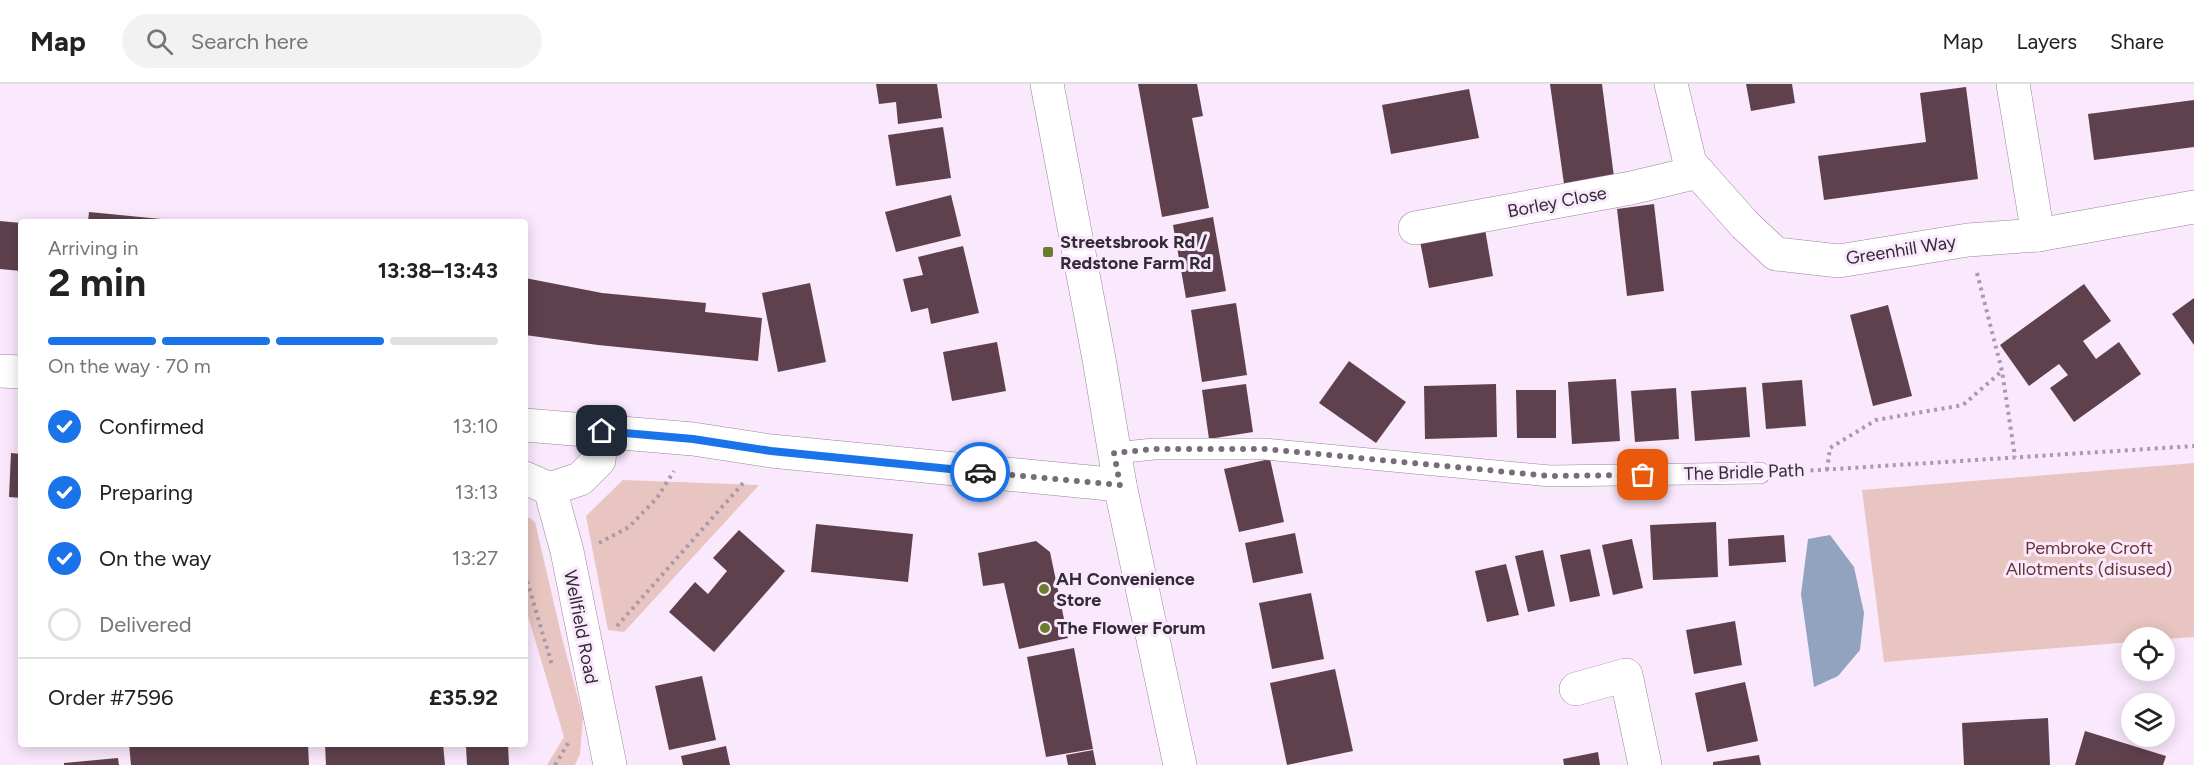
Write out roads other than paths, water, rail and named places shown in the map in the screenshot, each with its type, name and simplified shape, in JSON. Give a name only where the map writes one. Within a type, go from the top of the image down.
[{"type":"street","points":[[1047,84],[1100,359],[1120,485],[1180,765]]},
{"type":"street","name":"Greenhill Way","points":[[1671,84],[1689,163],[1745,225],[1776,254],[1839,261],[1968,240],[2038,235],[2194,207]]},
{"type":"street","points":[[2013,84],[2038,235]]},
{"type":"street","name":"Borley Close","points":[[1415,228],[1631,188],[1698,172]]},
{"type":"street","points":[[0,371],[18,372]]},
{"type":"street","points":[[528,425],[693,439],[771,451],[1120,485]]},
{"type":"street","name":"Wellfield Road","points":[[602,431],[599,460],[580,479],[537,484],[567,551],[610,765]]},
{"type":"street","points":[[1576,688],[1626,675],[1645,765]]},
{"type":"lane","name":"The Bridle Path","points":[[1114,453],[1154,449],[1265,449],[1550,476],[1760,473]]},
{"type":"water","points":[[1830,535],[1854,567],[1864,613],[1860,650],[1838,676],[1814,687],[1801,594],[1808,539]]},
{"type":"place","name":"Streetsbrook Rd / Redstone Farm Rd","points":[[1048,252]]},
{"type":"place","name":"AH Convenience Store","points":[[1044,589]]},
{"type":"place","name":"The Flower Forum","points":[[1045,628]]},
{"type":"park label","name":"Pembroke Croft Allotments (disused)","points":[[2089,558]]}]
